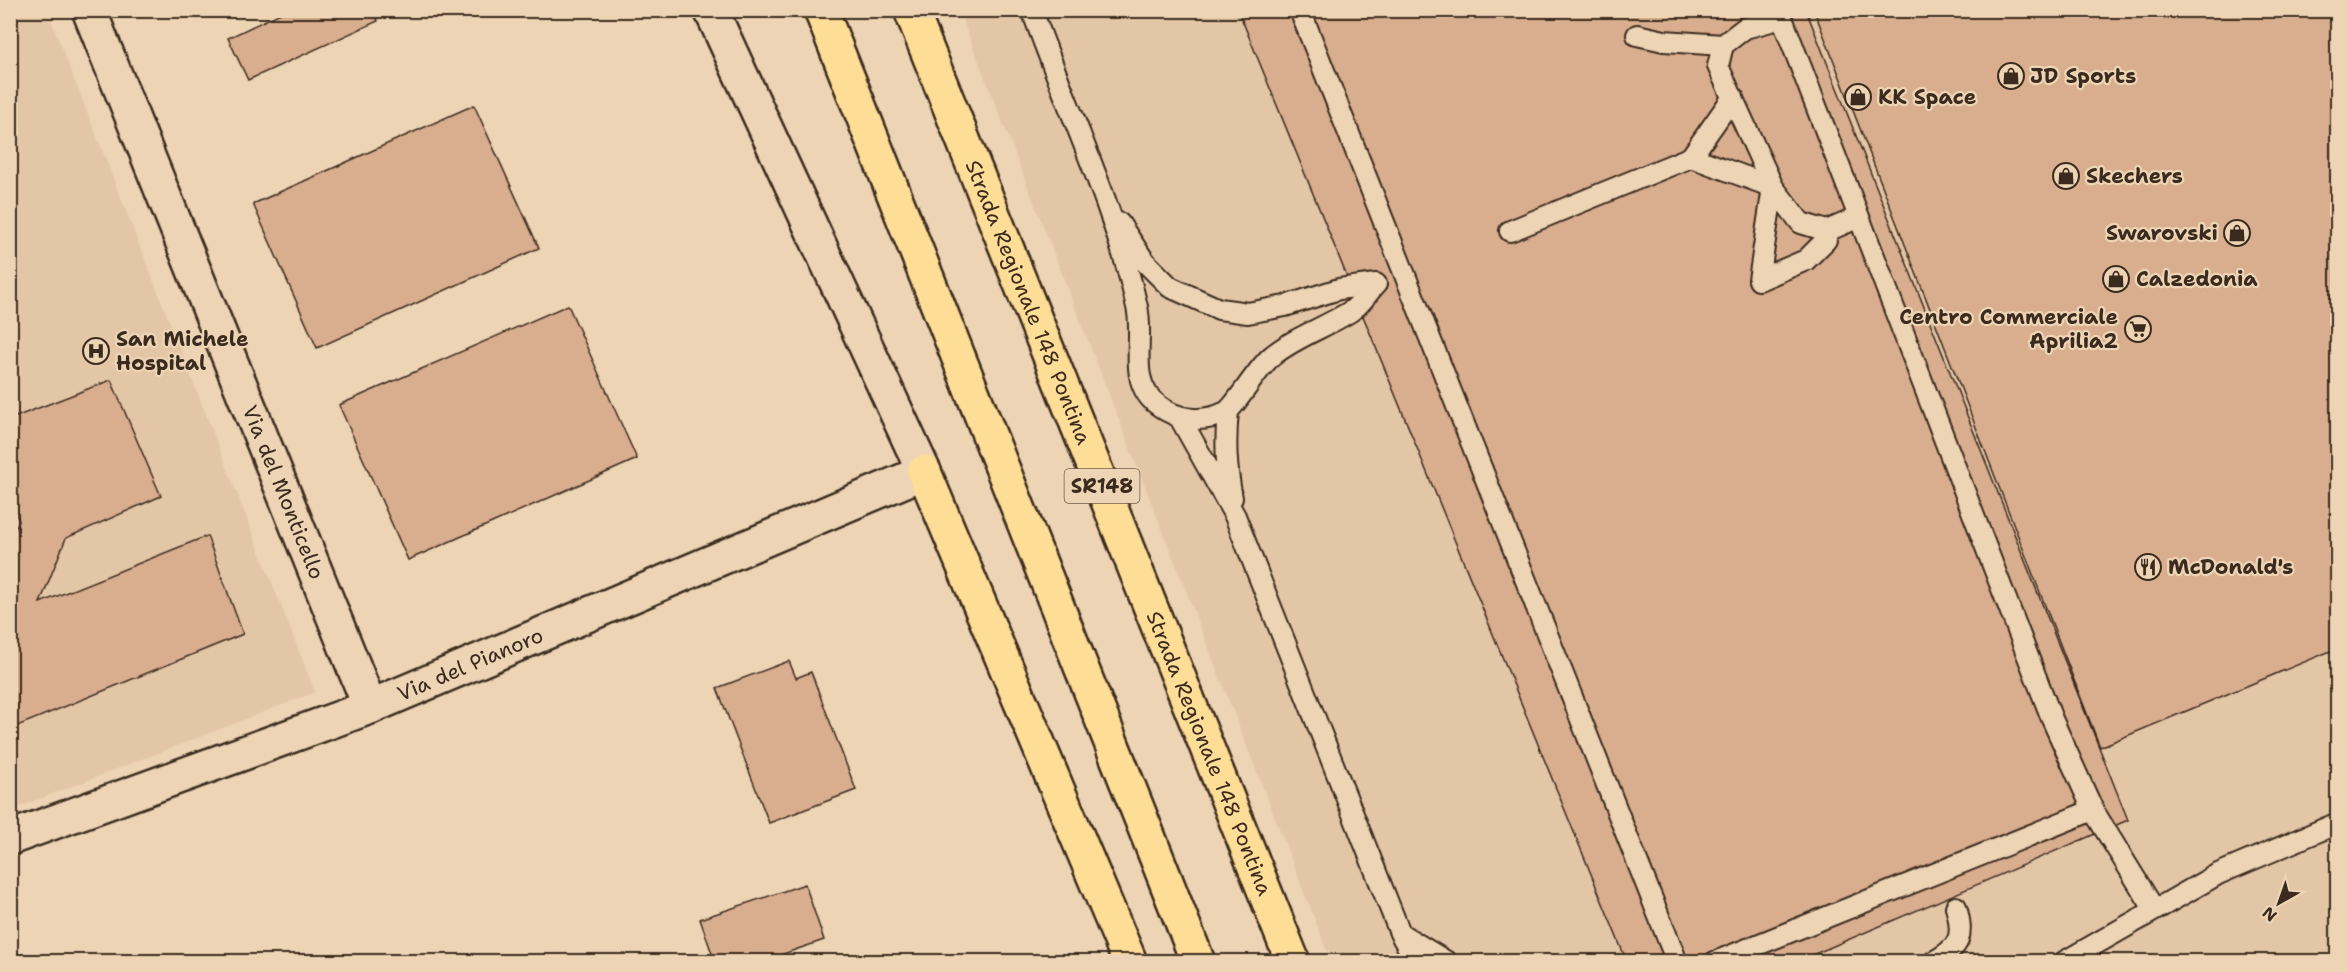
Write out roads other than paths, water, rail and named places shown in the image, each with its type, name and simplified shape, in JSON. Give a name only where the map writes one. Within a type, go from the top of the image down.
[{"type":"highway","points":[[821,10],[1198,962]]},
{"type":"highway","name":"Strada Regionale 148 Pontina","points":[[911,10],[1293,962]]},
{"type":"highway","points":[[924,472],[1130,962]]},
{"type":"street","name":"Via del Monticello","points":[[88,10],[370,707]]},
{"type":"street","points":[[711,10],[924,472]]},
{"type":"street","name":"Via del Pianoro","points":[[10,838],[370,707],[924,472]]},
{"type":"lane","points":[[1032,10],[1108,206],[1138,310],[1138,366],[1144,387],[1156,405],[1180,418],[1206,419],[1228,411]]},
{"type":"lane","points":[[1300,10],[1677,962]]},
{"type":"lane","points":[[1762,10],[1780,14]]},
{"type":"lane","points":[[1780,14],[1745,28],[1723,45],[1718,66],[1773,187],[1801,223],[1827,231],[1858,217]]},
{"type":"lane","points":[[1780,14],[2052,719],[2093,810],[2154,909]]},
{"type":"lane","points":[[1637,35],[1664,41],[1723,45]]},
{"type":"lane","points":[[1510,231],[1691,157],[1733,97]]},
{"type":"lane","points":[[1691,157],[1773,187]]},
{"type":"lane","points":[[1773,187],[1759,280],[1806,260],[1826,240],[1827,231]]},
{"type":"lane","points":[[1108,206],[1145,262],[1170,287],[1219,309],[1248,312],[1284,306],[1339,289],[1376,284],[1353,310],[1273,355],[1256,372],[1228,411],[1226,467],[1235,516]]},
{"type":"lane","points":[[1180,418],[1235,516],[1400,933],[1416,962]]},
{"type":"lane","points":[[1714,962],[2093,810]]},
{"type":"lane","points":[[2064,962],[2218,874],[2337,823]]},
{"type":"lane","points":[[1933,962],[1953,947],[1960,937],[1961,927],[1956,907]]},
{"type":"lane","points":[[1400,933],[1447,962]]},
{"type":"place","name":"JD Sports","points":[[2011,76]]},
{"type":"place","name":"KK Space","points":[[1858,97]]},
{"type":"place","name":"Skechers","points":[[2066,176]]},
{"type":"place","name":"Swarovski","points":[[2237,233]]},
{"type":"place","name":"Calzedonia","points":[[2116,279]]},
{"type":"place","name":"Centro Commerciale Aprilia2","points":[[2138,329]]},
{"type":"place","name":"San Michele Hospital","points":[[96,351]]},
{"type":"place","name":"McDonald's","points":[[2148,567]]}]
